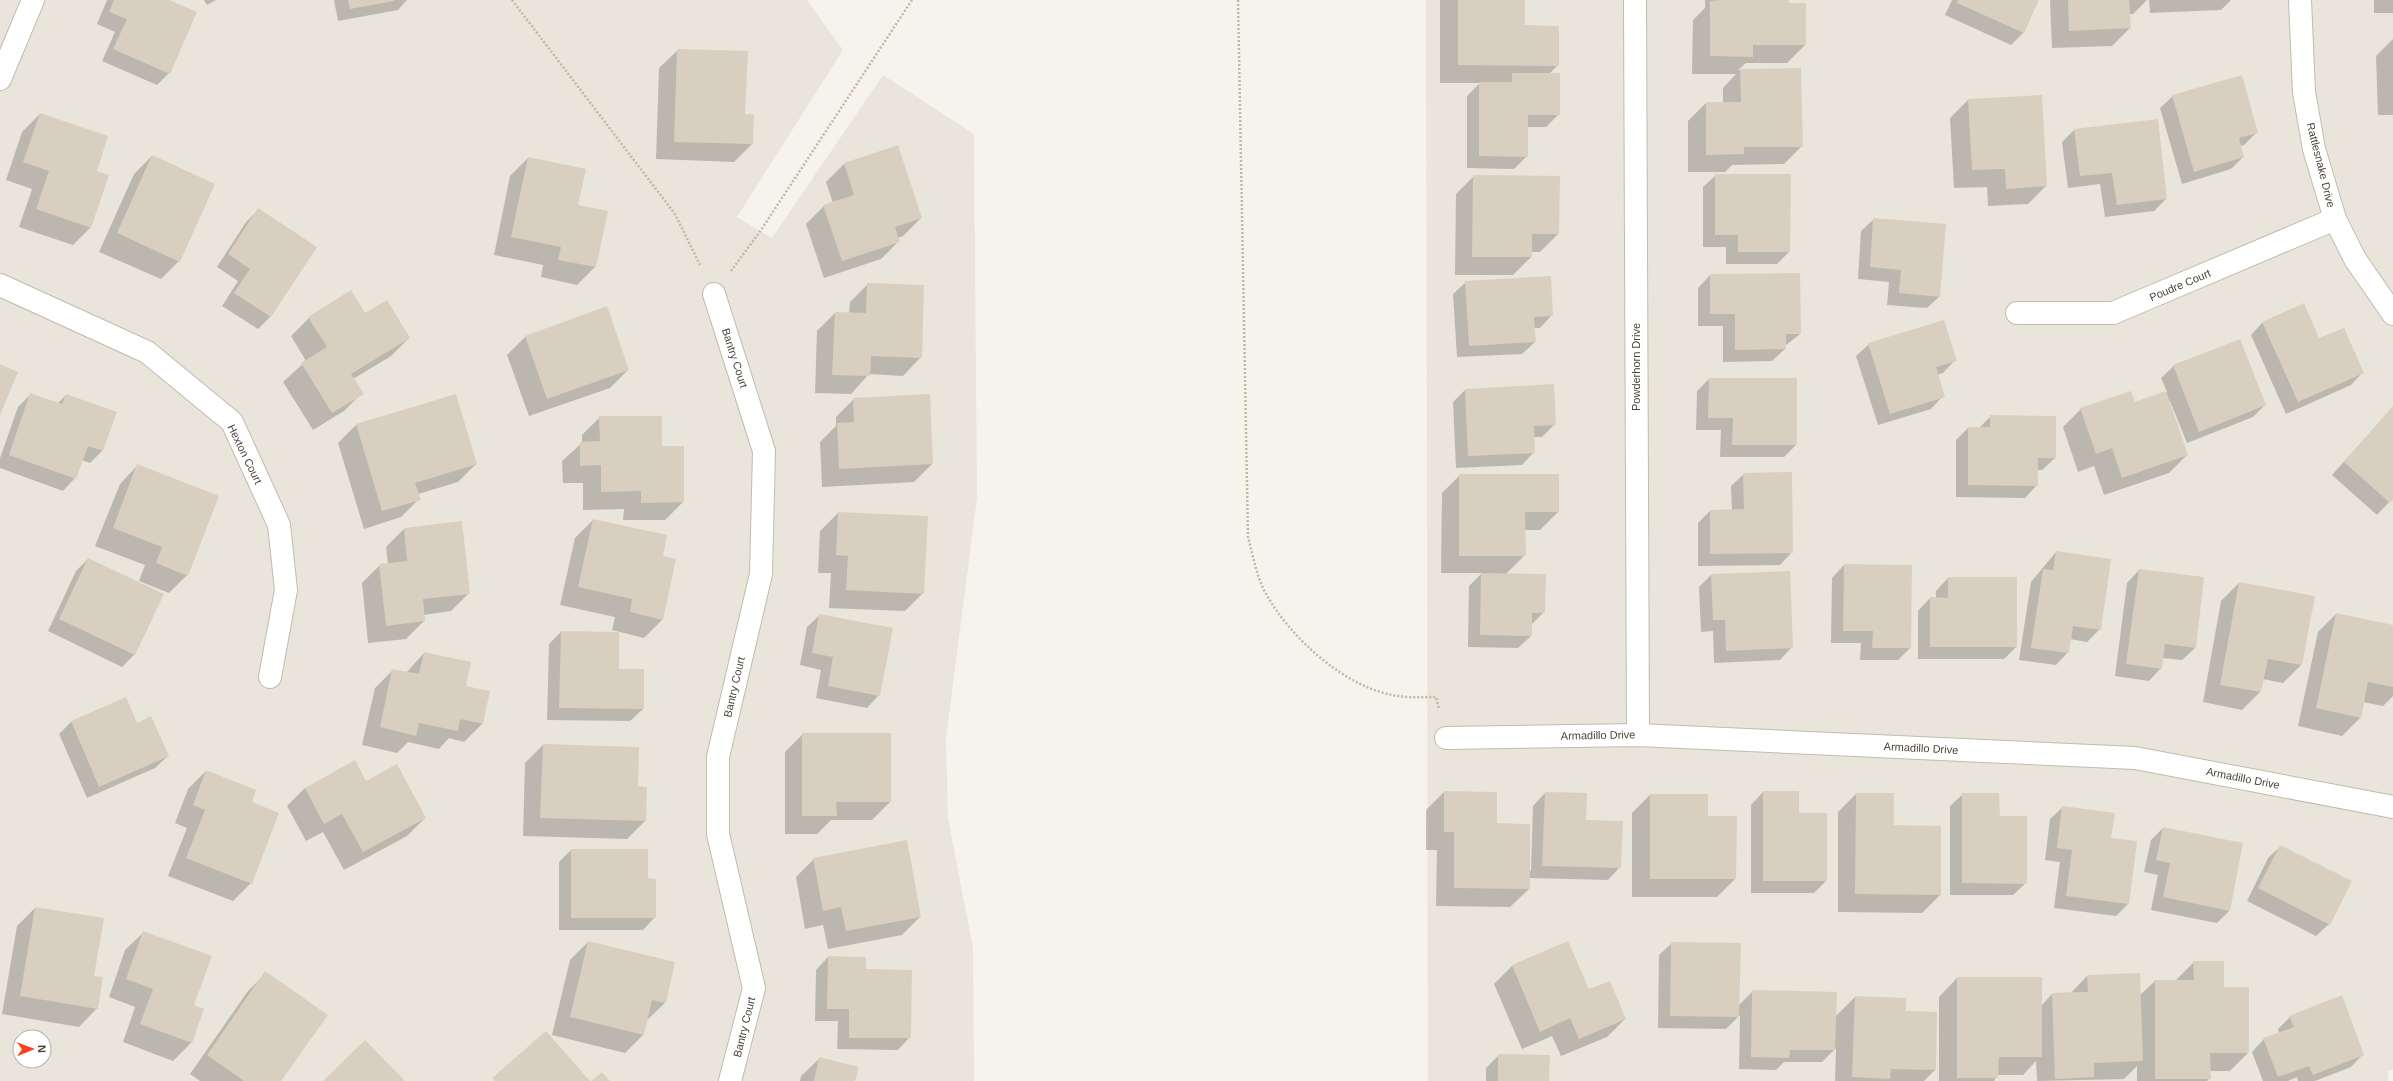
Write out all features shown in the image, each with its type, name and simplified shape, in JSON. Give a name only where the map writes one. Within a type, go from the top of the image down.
[{"type":"street","points":[[0,79],[33,0]]},
{"type":"street","name":"Powderhorn Drive","points":[[1634,0],[1638,735]]},
{"type":"street","name":"Rattlesnake Drive","points":[[2300,0],[2304,92],[2314,149],[2335,219],[2355,259],[2393,314]]},
{"type":"street","name":"Poudre Court","points":[[2017,313],[2112,314],[2335,219]]},
{"type":"street","name":"Hexton Court","points":[[0,285],[147,352],[232,422],[279,525],[286,590],[270,677]]},
{"type":"street","name":"Bantry Court","points":[[714,294],[764,450],[760,574],[718,757],[718,834],[754,988],[730,1081]]},
{"type":"street","name":"Armadillo Drive","points":[[1446,738],[1638,735],[2135,758],[2393,807]]},
{"type":"path","points":[[512,0],[675,214],[714,294],[761,230],[912,0]]},
{"type":"path","points":[[1238,0],[1248,537],[1255,564],[1270,602],[1294,633],[1344,677],[1369,688],[1399,696],[1436,697],[1446,738]]},
{"type":"shaded area","points":[[0,0],[807,0],[843,50],[737,217],[772,238],[883,75],[974,134],[977,498],[946,738],[948,818],[973,948],[974,1081],[0,1081]]},
{"type":"shaded area","points":[[1426,0],[2393,0],[2393,1070],[2388,1070],[2388,1081],[1428,1081]]},
{"type":"building","points":[[114,0],[169,0],[197,12],[170,74],[113,49],[127,19],[109,12]]},
{"type":"building","points":[[348,0],[394,0],[394,1],[350,9]]},
{"type":"building","points":[[1458,0],[1525,0],[1525,25],[1559,26],[1559,66],[1458,65]]},
{"type":"building","points":[[1789,0],[1789,3],[1806,3],[1806,45],[1753,45],[1753,57],[1710,56],[1710,1]]},
{"type":"building","points":[[1958,0],[2039,0],[2024,33],[1957,3]]},
{"type":"building","points":[[2068,0],[2129,0],[2131,28],[2069,31]]},
{"type":"building","points":[[677,49],[748,51],[745,114],[754,115],[753,144],[674,142]]},
{"type":"building","points":[[1801,68],[1803,147],[1744,147],[1744,154],[1706,155],[1706,102],[1741,102],[1740,69]]},
{"type":"building","points":[[1512,73],[1560,73],[1560,115],[1528,115],[1528,157],[1479,156],[1479,82],[1512,82]]},
{"type":"building","points":[[2242,75],[2258,133],[2239,138],[2244,157],[2194,172],[2172,95]]},
{"type":"building","points":[[2042,95],[2047,186],[2006,189],[2005,169],[1972,170],[1968,99]]},
{"type":"building","points":[[40,113],[108,136],[97,171],[109,175],[91,228],[36,209],[49,171],[23,162]]},
{"type":"building","points":[[2158,119],[2167,199],[2117,205],[2112,173],[2080,176],[2074,129]]},
{"type":"building","points":[[898,145],[922,218],[895,227],[900,242],[842,261],[823,205],[854,195],[844,163]]},
{"type":"building","points":[[152,155],[215,184],[180,262],[117,233]]},
{"type":"building","points":[[528,157],[586,169],[578,205],[608,211],[596,267],[558,260],[561,247],[511,237]]},
{"type":"building","points":[[1715,174],[1791,174],[1790,252],[1738,252],[1738,235],[1715,235]]},
{"type":"building","points":[[1473,175],[1560,176],[1559,234],[1532,234],[1532,257],[1472,257]]},
{"type":"building","points":[[258,208],[317,247],[271,317],[234,293],[250,269],[228,254]]},
{"type":"building","points":[[1873,218],[1946,224],[1940,297],[1899,293],[1901,270],[1870,267]]},
{"type":"building","points":[[1800,273],[1801,334],[1786,334],[1786,349],[1735,350],[1735,314],[1710,314],[1710,274]]},
{"type":"building","points":[[1551,276],[1553,316],[1534,317],[1536,342],[1469,346],[1465,281]]},
{"type":"building","points":[[867,283],[924,285],[922,358],[871,356],[870,376],[832,375],[835,312],[866,313]]},
{"type":"building","points":[[351,290],[365,313],[387,300],[410,338],[351,374],[364,394],[332,413],[301,363],[327,347],[308,317]]},
{"type":"building","points":[[2304,303],[2319,338],[2344,328],[2364,373],[2298,402],[2262,322]]},
{"type":"building","points":[[607,306],[629,370],[547,399],[525,336]]},
{"type":"building","points":[[1944,320],[1957,361],[1936,367],[1945,397],[1890,414],[1868,343]]},
{"type":"building","points":[[2240,339],[2266,405],[2199,432],[2173,365]]},
{"type":"building","points":[[0,364],[18,372],[0,415]]},
{"type":"building","points":[[1709,378],[1797,378],[1797,445],[1732,445],[1733,418],[1708,418]]},
{"type":"building","points":[[1554,384],[1556,425],[1534,426],[1535,453],[1468,456],[1465,389]]},
{"type":"building","points":[[2131,391],[2135,402],[2166,391],[2188,455],[2122,478],[2112,448],[2096,454],[2080,408]]},
{"type":"building","points":[[30,393],[62,404],[66,394],[117,412],[103,451],[88,446],[76,479],[9,455]]},
{"type":"building","points":[[456,394],[477,464],[415,483],[421,500],[382,511],[356,424]]},
{"type":"building","points":[[930,394],[933,464],[839,469],[837,423],[854,422],[853,398]]},
{"type":"building","points":[[2393,406],[2393,500],[2390,503],[2344,462]]},
{"type":"building","points":[[1990,415],[2056,416],[2056,458],[2038,458],[2038,486],[1968,485],[1968,427],[1990,427]]},
{"type":"building","points":[[599,416],[662,416],[662,446],[684,446],[684,502],[641,503],[641,491],[601,492],[601,465],[580,466],[580,442],[600,441]]},
{"type":"building","points":[[137,464],[219,496],[188,576],[156,563],[162,547],[113,528]]},
{"type":"building","points":[[1792,472],[1793,553],[1710,554],[1710,510],[1744,509],[1743,473]]},
{"type":"building","points":[[1459,474],[1559,474],[1559,512],[1525,512],[1526,556],[1459,556]]},
{"type":"building","points":[[838,512],[928,516],[924,594],[846,590],[848,556],[836,555]]},
{"type":"building","points":[[593,519],[667,535],[663,556],[676,559],[663,620],[630,612],[632,599],[578,587]]},
{"type":"building","points":[[462,521],[470,594],[423,599],[425,621],[386,626],[379,564],[407,561],[404,528]]},
{"type":"building","points":[[2056,551],[2111,559],[2101,630],[2073,626],[2069,653],[2031,648],[2043,569],[2053,570]]},
{"type":"building","points":[[88,558],[164,594],[135,655],[59,619]]},
{"type":"building","points":[[1844,564],[1912,565],[1911,648],[1872,648],[1873,631],[1843,631]]},
{"type":"building","points":[[2139,569],[2204,577],[2196,648],[2165,644],[2162,669],[2126,664]]},
{"type":"building","points":[[1790,571],[1793,648],[1726,651],[1725,620],[1713,620],[1711,574]]},
{"type":"building","points":[[1481,573],[1546,574],[1545,613],[1532,613],[1532,636],[1480,635]]},
{"type":"building","points":[[1948,577],[2017,577],[2017,647],[1930,647],[1930,597],[1948,598]]},
{"type":"building","points":[[2239,582],[2315,596],[2302,665],[2268,659],[2261,692],[2220,685]]},
{"type":"building","points":[[2336,613],[2393,625],[2393,687],[2368,682],[2361,718],[2316,708]]},
{"type":"building","points":[[819,614],[893,628],[880,696],[828,686],[833,657],[812,653]]},
{"type":"building","points":[[561,631],[619,632],[619,669],[644,669],[644,709],[559,708]]},
{"type":"building","points":[[424,652],[471,662],[466,686],[490,691],[483,724],[460,719],[458,731],[419,723],[416,736],[380,727],[392,669],[419,674]]},
{"type":"building","points":[[126,697],[137,723],[151,716],[169,756],[99,787],[71,721]]},
{"type":"building","points":[[802,733],[891,733],[891,802],[836,802],[837,816],[802,816]]},
{"type":"building","points":[[543,744],[639,747],[638,786],[647,787],[646,821],[540,818]]},
{"type":"building","points":[[355,760],[366,781],[397,764],[426,818],[363,852],[342,814],[324,824],[305,788]]},
{"type":"building","points":[[206,770],[256,790],[252,802],[279,813],[252,884],[186,858],[205,810],[193,805]]},
{"type":"building","points":[[1444,791],[1497,792],[1497,823],[1530,824],[1530,889],[1454,888],[1454,832],[1444,832]]},
{"type":"building","points":[[1763,791],[1799,791],[1799,813],[1827,813],[1827,881],[1763,881]]},
{"type":"building","points":[[1545,792],[1587,793],[1586,820],[1623,821],[1621,868],[1542,866]]},
{"type":"building","points":[[1856,793],[1894,793],[1894,825],[1941,826],[1941,895],[1855,894]]},
{"type":"building","points":[[1962,793],[1999,793],[2000,816],[2027,816],[2027,884],[1962,883]]},
{"type":"building","points":[[1650,794],[1708,794],[1708,816],[1737,816],[1736,879],[1650,879]]},
{"type":"building","points":[[2062,806],[2115,813],[2111,838],[2137,841],[2129,904],[2066,896],[2072,850],[2057,848]]},
{"type":"building","points":[[2163,827],[2243,843],[2230,911],[2163,897],[2170,863],[2156,860]]},
{"type":"building","points":[[907,840],[921,917],[846,931],[841,907],[823,911],[813,858]]},
{"type":"building","points":[[2280,845],[2352,881],[2330,925],[2258,888]]},
{"type":"building","points":[[571,849],[648,849],[648,878],[656,879],[656,918],[571,918]]},
{"type":"building","points":[[35,907],[104,918],[94,976],[103,977],[98,1009],[20,996]]},
{"type":"building","points":[[143,931],[212,956],[194,1005],[204,1009],[192,1043],[140,1024],[153,989],[126,979]]},
{"type":"building","points":[[588,941],[675,962],[666,1003],[652,1000],[644,1035],[570,1017]]},
{"type":"building","points":[[1568,941],[1589,989],[1610,981],[1626,1019],[1579,1039],[1570,1018],[1540,1032],[1512,965]]},
{"type":"building","points":[[1671,942],[1741,943],[1739,1017],[1670,1016]]},
{"type":"building","points":[[828,956],[866,957],[866,969],[912,970],[911,1038],[849,1038],[849,1009],[827,1009]]},
{"type":"building","points":[[2193,961],[2224,961],[2224,987],[2249,987],[2249,1053],[2210,1053],[2211,1079],[2155,1079],[2155,980],[2194,980]]},
{"type":"building","points":[[265,971],[328,1015],[281,1081],[244,1081],[207,1055]]},
{"type":"building","points":[[2140,973],[2143,1061],[2094,1063],[2094,1077],[2055,1079],[2052,993],[2088,992],[2087,975]]},
{"type":"building","points":[[1957,977],[2042,977],[2042,1057],[1999,1057],[1998,1078],[1957,1078]]},
{"type":"building","points":[[1752,990],[1837,992],[1835,1050],[1790,1050],[1789,1058],[1751,1057]]},
{"type":"building","points":[[2342,995],[2364,1055],[2313,1075],[2309,1066],[2278,1077],[2263,1038],[2294,1027],[2289,1016]]},
{"type":"building","points":[[1855,996],[1906,998],[1906,1011],[1937,1012],[1936,1070],[1891,1069],[1890,1079],[1852,1077]]},
{"type":"building","points":[[546,1031],[590,1081],[495,1081],[492,1078]]},
{"type":"building","points":[[365,1040],[405,1081],[323,1081]]},
{"type":"building","points":[[1498,1054],[1550,1055],[1549,1081],[1498,1081]]},
{"type":"building","points":[[819,1057],[859,1067],[855,1081],[814,1081]]},
{"type":"building","points":[[602,1072],[610,1081],[591,1081]]}]
